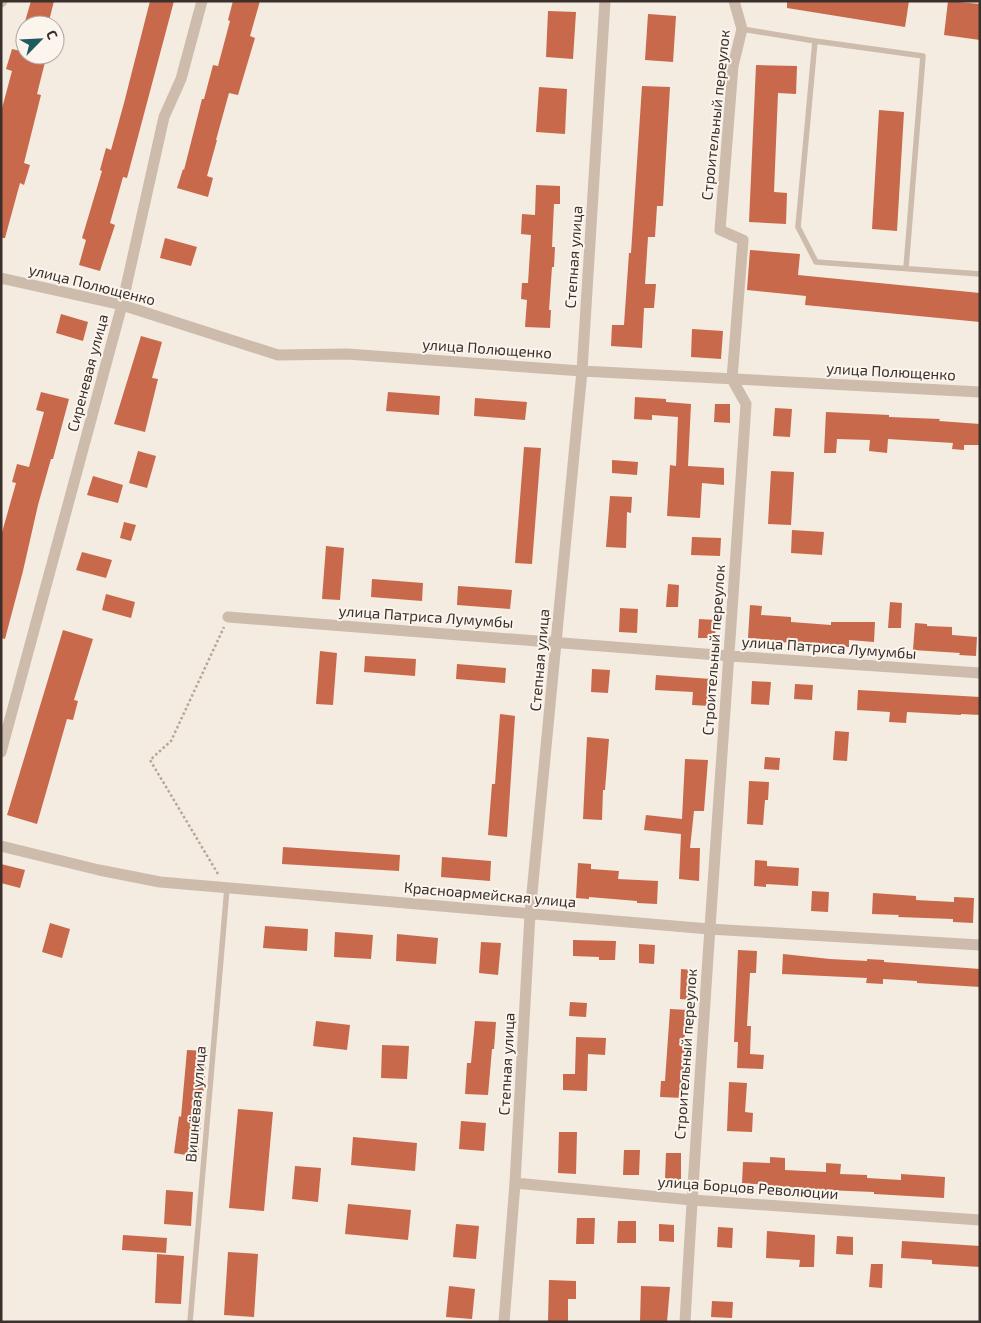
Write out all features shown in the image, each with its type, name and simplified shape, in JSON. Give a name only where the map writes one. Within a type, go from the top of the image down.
[{"type":"street","name":"Сиреневая улица","points":[[1,752],[122,305],[164,117],[180,79],[202,1]]},
{"type":"street","name":"Степная улица","points":[[504,1322],[515,1183],[530,914],[582,371],[605,1]]},
{"type":"street","name":"Строительный переулок","points":[[685,1322],[709,930],[730,656],[746,404],[732,379],[743,240],[720,230],[733,66],[742,29],[734,1]]},
{"type":"street","name":"улица Полющенко","points":[[1,278],[122,305],[278,355],[347,354],[582,371],[980,392]]},
{"type":"street","name":"улица Патриса Лумумбы","points":[[228,617],[557,641],[730,656],[980,673]]},
{"type":"street","name":"Красноармейская улица","points":[[1,846],[99,870],[160,882],[709,930],[980,945]]},
{"type":"street","name":"улица Борцов Революции","points":[[515,1183],[692,1200],[980,1220]]},
{"type":"lane","points":[[742,29],[923,56],[906,268]]},
{"type":"lane","points":[[815,41],[798,226],[816,262],[980,274]]},
{"type":"lane","name":"Вишнёвая улица","points":[[190,1322],[227,888]]},
{"type":"path","points":[[227,888],[150,760],[171,741],[228,617]]},
{"type":"building","points":[[31,1],[54,1],[50,15],[27,15]]},
{"type":"building","points":[[150,1],[174,1],[127,178],[123,177],[110,223],[115,225],[100,271],[79,265],[86,240],[82,238],[102,171],[100,170],[106,148],[111,150]]},
{"type":"building","points":[[233,1],[260,1],[250,36],[255,38],[238,95],[229,93],[216,140],[207,176],[213,178],[208,197],[177,188],[184,170],[202,99],[204,99],[213,65],[218,66],[230,21],[228,20]]},
{"type":"building","points":[[787,1],[909,1],[905,27],[787,8]]},
{"type":"building","points":[[948,1],[980,4],[980,40],[944,35]]},
{"type":"building","points":[[548,11],[576,12],[573,59],[546,57]]},
{"type":"building","points":[[648,14],[676,16],[673,62],[645,60]]},
{"type":"building","points":[[12,49],[15,50],[15,65],[44,65],[37,94],[41,95],[24,163],[30,165],[24,185],[20,183],[5,238],[1,238],[1,112],[12,71],[6,69]]},
{"type":"building","points":[[756,65],[797,66],[796,94],[778,93],[774,192],[787,193],[786,224],[749,222]]},
{"type":"building","points":[[642,86],[670,87],[663,206],[657,206],[655,237],[648,237],[645,284],[656,284],[654,308],[644,308],[642,348],[611,346],[612,325],[624,325],[629,253],[631,253]]},
{"type":"building","points":[[539,87],[567,89],[565,134],[536,132]]},
{"type":"building","points":[[879,110],[904,112],[897,231],[872,229]]},
{"type":"building","points":[[536,185],[560,186],[560,204],[554,204],[552,247],[555,247],[549,310],[551,310],[550,328],[525,327],[527,300],[521,299],[522,283],[528,283],[531,235],[521,234],[522,214],[535,215]]},
{"type":"building","points":[[165,238],[197,247],[191,266],[160,258]]},
{"type":"building","points":[[750,250],[800,254],[798,275],[980,293],[980,322],[805,305],[806,296],[747,290]]},
{"type":"building","points":[[61,314],[88,322],[83,341],[56,333]]},
{"type":"building","points":[[692,329],[723,331],[721,359],[691,357]]},
{"type":"building","points":[[141,336],[162,342],[152,378],[158,379],[145,432],[114,424]]},
{"type":"building","points":[[41,392],[69,399],[38,505],[5,639],[1,638],[1,536],[16,483],[12,482],[17,464],[29,467],[44,412],[36,410]]},
{"type":"building","points":[[388,392],[440,396],[439,415],[386,411]]},
{"type":"building","points":[[635,397],[666,399],[666,402],[691,404],[688,466],[724,468],[724,485],[702,483],[700,518],[667,516],[670,465],[676,466],[678,417],[652,415],[652,420],[634,419]]},
{"type":"building","points":[[475,398],[527,402],[525,420],[474,416]]},
{"type":"building","points":[[715,404],[730,404],[730,423],[714,422]]},
{"type":"building","points":[[775,408],[792,409],[790,437],[773,436]]},
{"type":"building","points":[[826,412],[889,415],[889,417],[940,419],[939,421],[980,424],[980,445],[964,445],[964,450],[952,449],[953,443],[888,439],[887,453],[869,451],[870,440],[837,439],[836,453],[824,453]]},
{"type":"building","points":[[524,447],[541,448],[532,564],[515,563]]},
{"type":"building","points":[[138,451],[156,456],[147,488],[129,483]]},
{"type":"building","points":[[612,460],[638,462],[637,475],[612,473]]},
{"type":"building","points":[[771,471],[794,472],[791,525],[768,524]]},
{"type":"building","points":[[93,476],[123,485],[118,503],[87,495]]},
{"type":"building","points":[[610,496],[632,497],[631,513],[627,512],[626,548],[606,547]]},
{"type":"building","points":[[124,522],[136,525],[131,541],[120,538]]},
{"type":"building","points":[[792,530],[824,532],[822,555],[791,553]]},
{"type":"building","points":[[692,537],[721,538],[720,556],[691,555]]},
{"type":"building","points":[[326,546],[344,548],[340,600],[322,599]]},
{"type":"building","points":[[82,552],[112,560],[106,578],[76,570]]},
{"type":"building","points":[[372,579],[423,583],[422,601],[371,597]]},
{"type":"building","points":[[668,584],[679,585],[678,607],[666,607]]},
{"type":"building","points":[[458,586],[512,590],[510,609],[457,605]]},
{"type":"building","points":[[106,594],[135,602],[131,618],[102,610]]},
{"type":"building","points":[[890,602],[902,603],[901,628],[888,628]]},
{"type":"building","points":[[750,605],[762,606],[761,615],[791,617],[791,622],[831,625],[831,622],[875,622],[874,642],[849,640],[849,647],[830,646],[830,644],[772,642],[772,640],[748,638]]},
{"type":"building","points":[[620,608],[638,609],[637,633],[619,632]]},
{"type":"building","points":[[699,619],[716,620],[715,638],[698,638]]},
{"type":"building","points":[[915,623],[927,624],[927,626],[952,627],[952,635],[977,637],[976,656],[913,650]]},
{"type":"building","points":[[63,630],[93,639],[74,700],[78,701],[73,720],[67,719],[37,824],[7,815]]},
{"type":"building","points":[[320,651],[337,653],[333,705],[316,704]]},
{"type":"building","points":[[365,656],[416,659],[415,676],[364,672]]},
{"type":"building","points":[[457,664],[506,668],[505,683],[456,679]]},
{"type":"building","points":[[592,669],[610,670],[608,693],[591,692]]},
{"type":"building","points":[[656,675],[711,679],[710,706],[692,705],[693,692],[655,690]]},
{"type":"building","points":[[752,681],[771,682],[769,705],[751,704]]},
{"type":"building","points":[[795,684],[813,685],[812,700],[794,699]]},
{"type":"building","points":[[858,690],[980,697],[980,715],[907,712],[906,723],[889,722],[890,712],[857,710]]},
{"type":"building","points":[[500,714],[515,716],[507,837],[488,835],[492,784],[495,784]]},
{"type":"building","points":[[835,731],[849,732],[847,761],[833,760]]},
{"type":"building","points":[[587,737],[609,739],[605,790],[603,790],[602,820],[583,819]]},
{"type":"building","points":[[765,757],[780,758],[779,770],[764,769]]},
{"type":"building","points":[[685,759],[708,760],[704,811],[694,811],[690,848],[700,848],[699,881],[679,879],[681,834],[644,830],[646,815],[682,819]]},
{"type":"building","points":[[749,781],[769,782],[763,825],[747,824]]},
{"type":"building","points":[[283,847],[400,855],[399,871],[282,864]]},
{"type":"building","points":[[442,857],[491,861],[490,881],[441,877]]},
{"type":"building","points":[[755,860],[767,861],[767,866],[799,868],[798,886],[766,884],[766,887],[754,886]]},
{"type":"building","points":[[578,863],[591,864],[591,869],[619,871],[618,879],[658,881],[657,904],[589,897],[589,899],[576,898]]},
{"type":"building","points":[[1,864],[25,870],[20,888],[1,883]]},
{"type":"building","points":[[812,891],[829,892],[828,912],[811,911]]},
{"type":"building","points":[[873,893],[916,896],[916,900],[954,902],[954,897],[974,898],[973,923],[953,922],[953,919],[872,914]]},
{"type":"building","points":[[50,923],[70,929],[62,958],[42,952]]},
{"type":"building","points":[[265,926],[308,929],[307,951],[263,948]]},
{"type":"building","points":[[335,932],[373,935],[371,959],[334,957]]},
{"type":"building","points":[[397,934],[438,938],[436,964],[396,961]]},
{"type":"building","points":[[573,940],[616,941],[615,960],[599,960],[599,957],[573,956]]},
{"type":"building","points":[[481,942],[501,943],[498,975],[479,973]]},
{"type":"building","points":[[639,944],[655,945],[654,964],[639,963]]},
{"type":"building","points":[[738,950],[757,951],[756,973],[750,973],[747,1026],[751,1026],[750,1054],[764,1055],[763,1069],[737,1068],[738,1042],[734,1042]]},
{"type":"building","points":[[783,954],[830,959],[884,960],[884,962],[980,969],[980,987],[883,979],[883,984],[866,983],[867,978],[782,974]]},
{"type":"building","points":[[681,969],[693,970],[692,1000],[680,999]]},
{"type":"building","points":[[570,1002],[587,1003],[586,1017],[569,1016]]},
{"type":"building","points":[[670,1009],[689,1010],[688,1026],[685,1026],[684,1098],[660,1097],[661,1081],[665,1081]]},
{"type":"building","points":[[316,1021],[350,1025],[347,1050],[313,1046]]},
{"type":"building","points":[[475,1021],[496,1022],[488,1095],[465,1094],[467,1063],[471,1063]]},
{"type":"building","points":[[576,1037],[606,1038],[605,1055],[588,1054],[587,1091],[563,1090],[563,1074],[575,1074]]},
{"type":"building","points":[[382,1045],[409,1046],[407,1079],[381,1078]]},
{"type":"building","points":[[187,1050],[207,1051],[198,1157],[174,1153],[179,1116],[181,1117]]},
{"type":"building","points":[[729,1082],[747,1083],[745,1112],[753,1113],[752,1132],[727,1131]]},
{"type":"building","points":[[238,1109],[273,1112],[264,1211],[229,1208]]},
{"type":"building","points":[[461,1121],[486,1123],[484,1151],[459,1149]]},
{"type":"building","points":[[559,1132],[577,1132],[576,1174],[558,1173]]},
{"type":"building","points":[[353,1137],[417,1143],[415,1171],[351,1165]]},
{"type":"building","points":[[624,1150],[640,1150],[639,1175],[623,1175]]},
{"type":"building","points":[[666,1153],[681,1153],[681,1180],[665,1179]]},
{"type":"building","points":[[770,1157],[785,1158],[785,1170],[826,1172],[826,1163],[841,1164],[840,1174],[867,1175],[867,1178],[901,1180],[901,1174],[945,1177],[944,1198],[742,1183],[743,1162],[770,1163]]},
{"type":"building","points":[[295,1166],[321,1168],[318,1202],[292,1199]]},
{"type":"building","points":[[166,1190],[193,1192],[191,1226],[164,1224]]},
{"type":"building","points":[[348,1204],[411,1210],[408,1240],[345,1234]]},
{"type":"building","points":[[577,1218],[595,1218],[594,1244],[576,1244]]},
{"type":"building","points":[[618,1221],[636,1221],[636,1243],[617,1243]]},
{"type":"building","points":[[456,1224],[479,1226],[476,1259],[453,1257]]},
{"type":"building","points":[[659,1224],[674,1225],[674,1242],[659,1241]]},
{"type":"building","points":[[718,1227],[733,1228],[732,1248],[717,1247]]},
{"type":"building","points":[[767,1231],[815,1235],[814,1267],[799,1267],[800,1260],[766,1258]]},
{"type":"building","points":[[123,1235],[167,1238],[166,1253],[122,1250]]},
{"type":"building","points":[[837,1236],[853,1237],[853,1255],[836,1254]]},
{"type":"building","points":[[902,1241],[980,1246],[980,1267],[932,1264],[932,1260],[901,1258]]},
{"type":"building","points":[[228,1252],[258,1254],[254,1317],[224,1315]]},
{"type":"building","points":[[157,1254],[184,1256],[181,1304],[155,1303]]},
{"type":"building","points":[[871,1264],[883,1264],[882,1288],[869,1287]]},
{"type":"building","points":[[549,1280],[576,1281],[576,1299],[568,1299],[568,1322],[548,1322]]},
{"type":"building","points":[[449,1286],[475,1289],[472,1319],[446,1317]]},
{"type":"building","points":[[641,1286],[670,1287],[667,1322],[640,1322]]},
{"type":"building","points":[[712,1301],[733,1302],[732,1318],[711,1317]]}]
